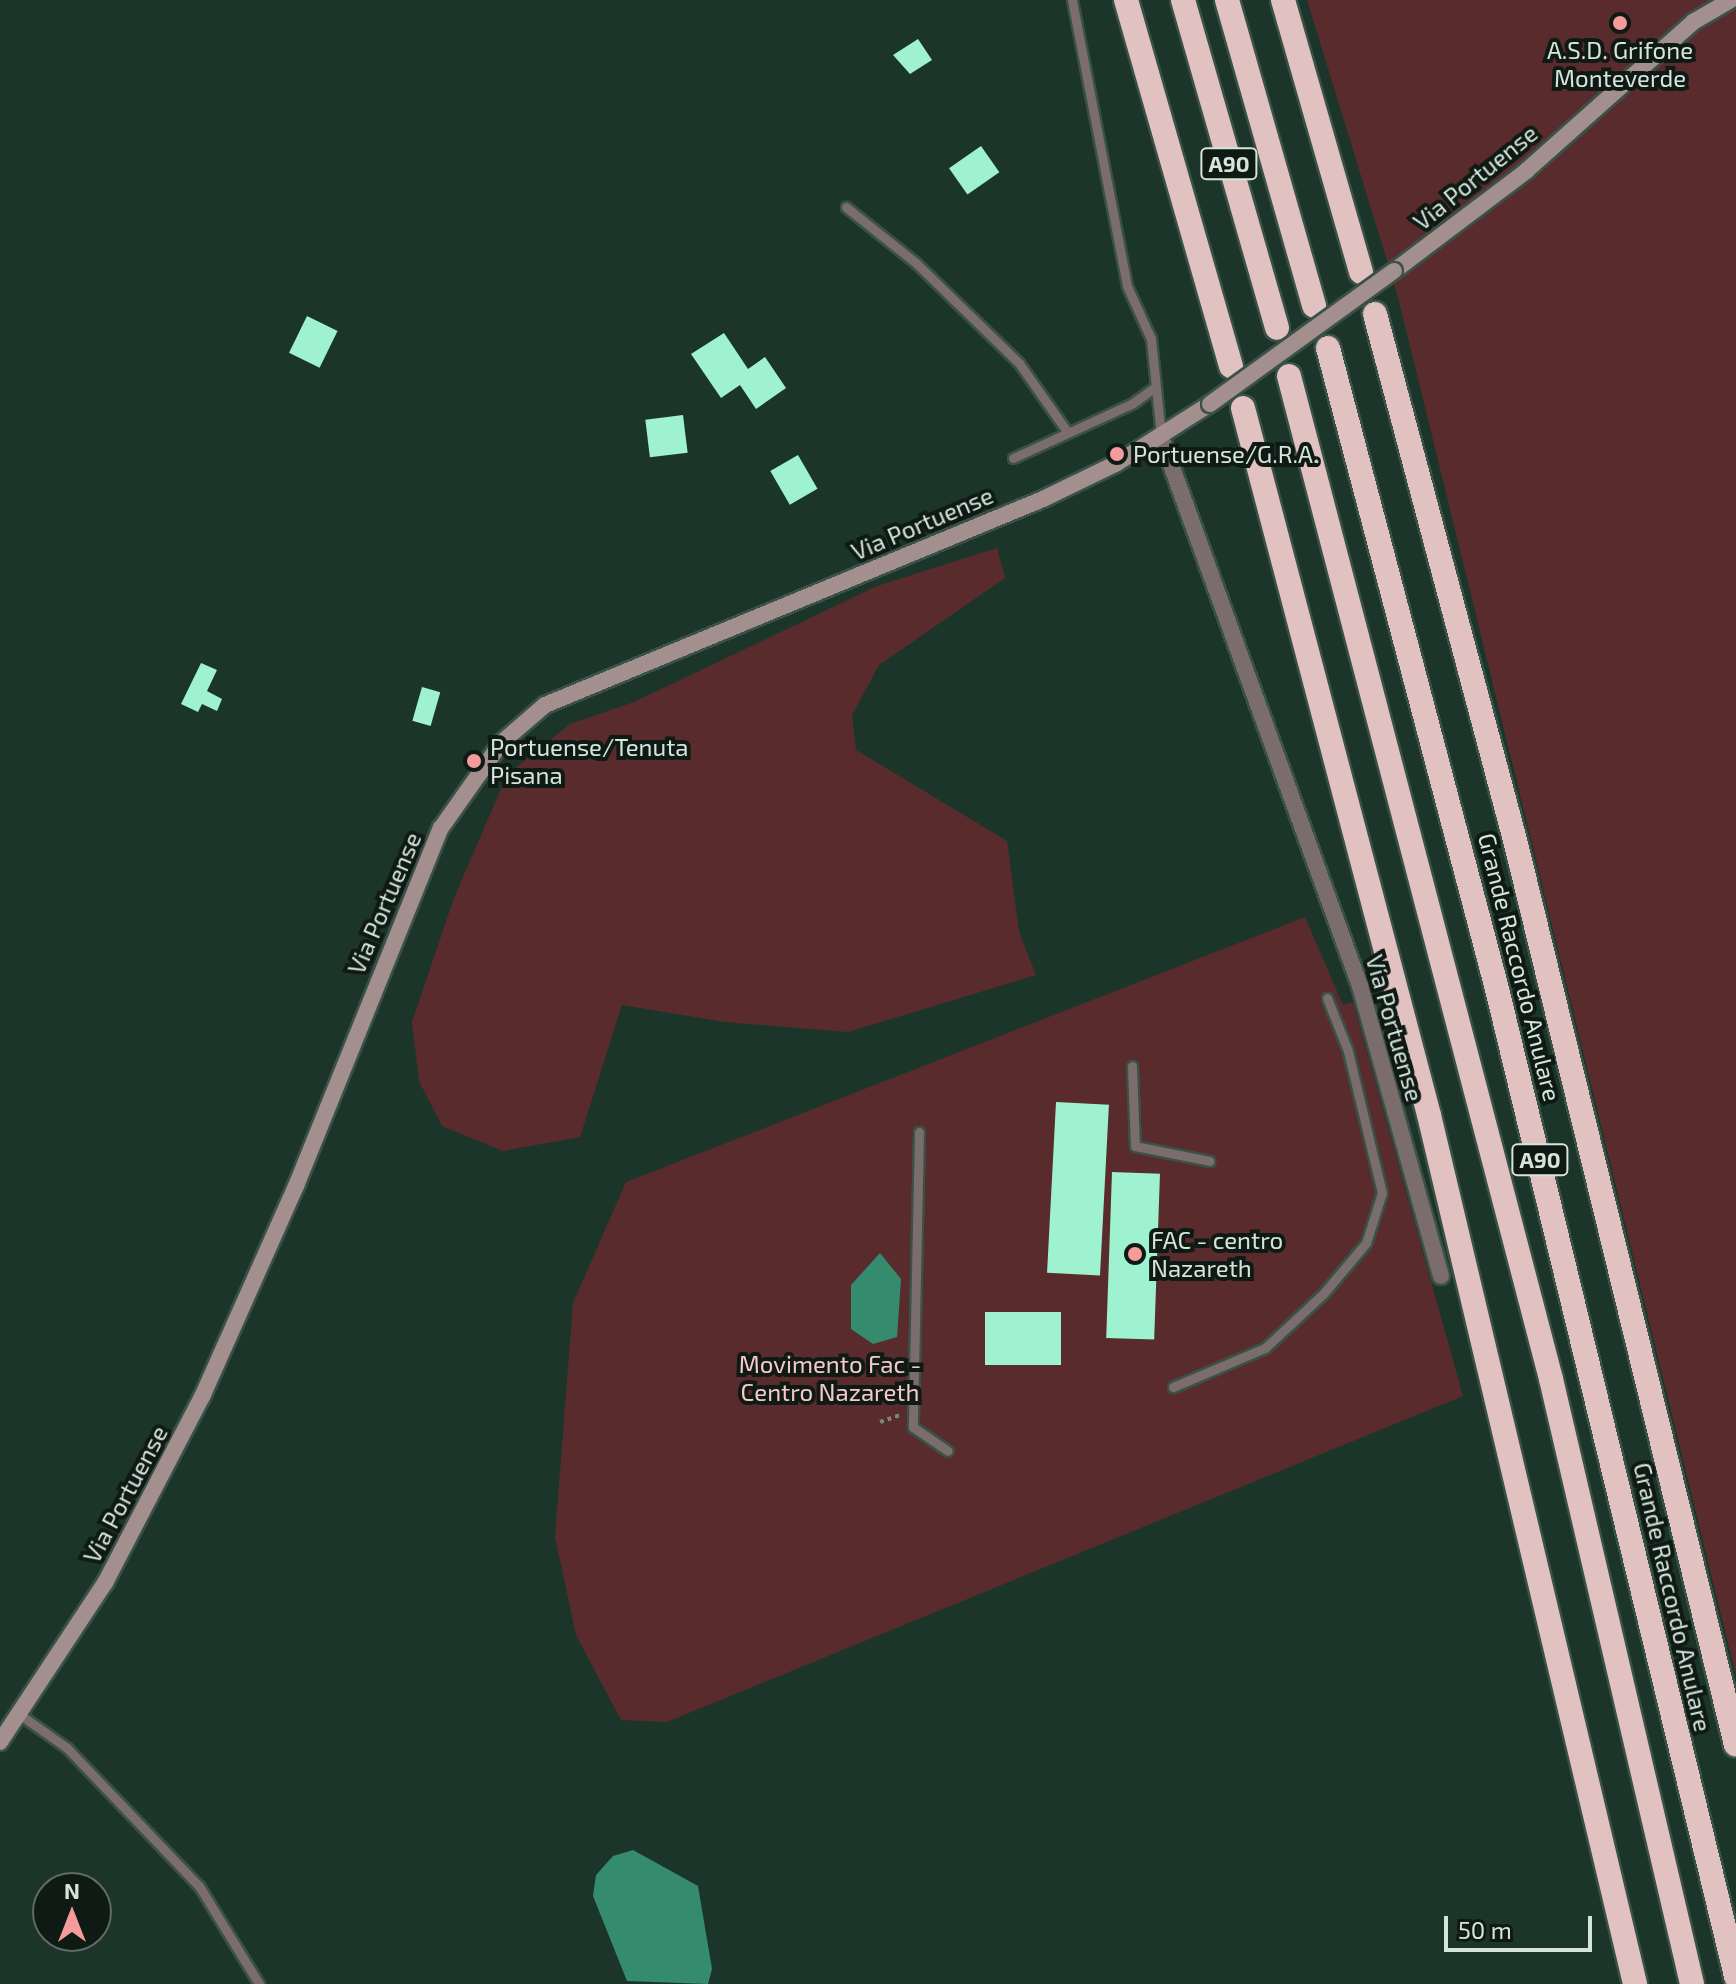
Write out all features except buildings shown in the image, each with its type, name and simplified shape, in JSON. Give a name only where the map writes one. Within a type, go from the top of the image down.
[{"type":"highway","points":[[1126,0],[1231,366]]},
{"type":"highway","name":"A90","points":[[1183,0],[1277,328]]},
{"type":"highway","name":"A90","points":[[1227,0],[1314,306]]},
{"type":"highway","points":[[1283,0],[1361,272]]},
{"type":"highway","name":"Grande Raccordo Anulare","points":[[1375,314],[1516,844],[1736,1745]]},
{"type":"highway","name":"Grande Raccordo Anulare","points":[[1328,348],[1497,989],[1736,1976]]},
{"type":"highway","name":"A90","points":[[1289,376],[1540,1334],[1692,1984]]},
{"type":"highway","points":[[1243,408],[1429,1115],[1635,1984]]},
{"type":"main road","name":"Via Portuense","points":[[0,1742],[105,1583],[202,1397],[296,1186],[441,828],[501,743],[530,714],[561,698],[1043,499],[1161,437],[1394,271],[1526,171],[1693,22],[1731,0]]},
{"type":"street","name":"Via Portuense","points":[[1161,437],[1360,986],[1441,1276]]},
{"type":"lane","points":[[1072,0],[1127,286],[1151,339],[1152,389],[1161,437]]},
{"type":"lane","points":[[846,207],[916,263],[1019,363],[1068,433]]},
{"type":"lane","points":[[1013,458],[1152,389]]},
{"type":"lane","points":[[1173,1387],[1265,1348],[1323,1294],[1366,1243],[1382,1193],[1348,1051],[1327,998]]},
{"type":"lane","points":[[1132,1066],[1135,1146],[1210,1161]]},
{"type":"lane","points":[[919,1132],[913,1427],[948,1451]]},
{"type":"lane","points":[[19,1714],[67,1748],[199,1886],[259,1984]]},
{"type":"path","points":[[880,1422],[914,1410]]},
{"type":"green space","points":[[1307,0],[1736,0],[1736,1676],[1397,293]]},
{"type":"green space","points":[[997,548],[1005,578],[879,665],[852,715],[856,750],[1007,841],[1019,932],[1036,975],[848,1032],[725,1022],[622,1005],[580,1137],[503,1151],[442,1126],[419,1081],[412,1022],[454,898],[507,775],[570,724],[634,702],[877,586]]},
{"type":"green space","name":"Movimento Fac - Centro Nazareth","points":[[1305,917],[1343,1005],[1353,1002],[1463,1396],[667,1722],[621,1720],[576,1635],[555,1537],[573,1303],[626,1182]]},
{"type":"shaded area","points":[[880,1253],[901,1279],[897,1337],[873,1344],[851,1329],[851,1285]]},
{"type":"shaded area","points":[[633,1850],[698,1886],[712,1969],[708,1984],[627,1981],[593,1896],[596,1875],[613,1856]]},
{"type":"place","name":"A.S.D. Grifone Monteverde","points":[[1620,23]]},
{"type":"place","name":"Portuense/G.R.A.","points":[[1117,454]]},
{"type":"place","name":"Portuense/Tenuta Pisana","points":[[474,761]]},
{"type":"place","name":"FAC - centro Nazareth","points":[[1135,1254]]}]
